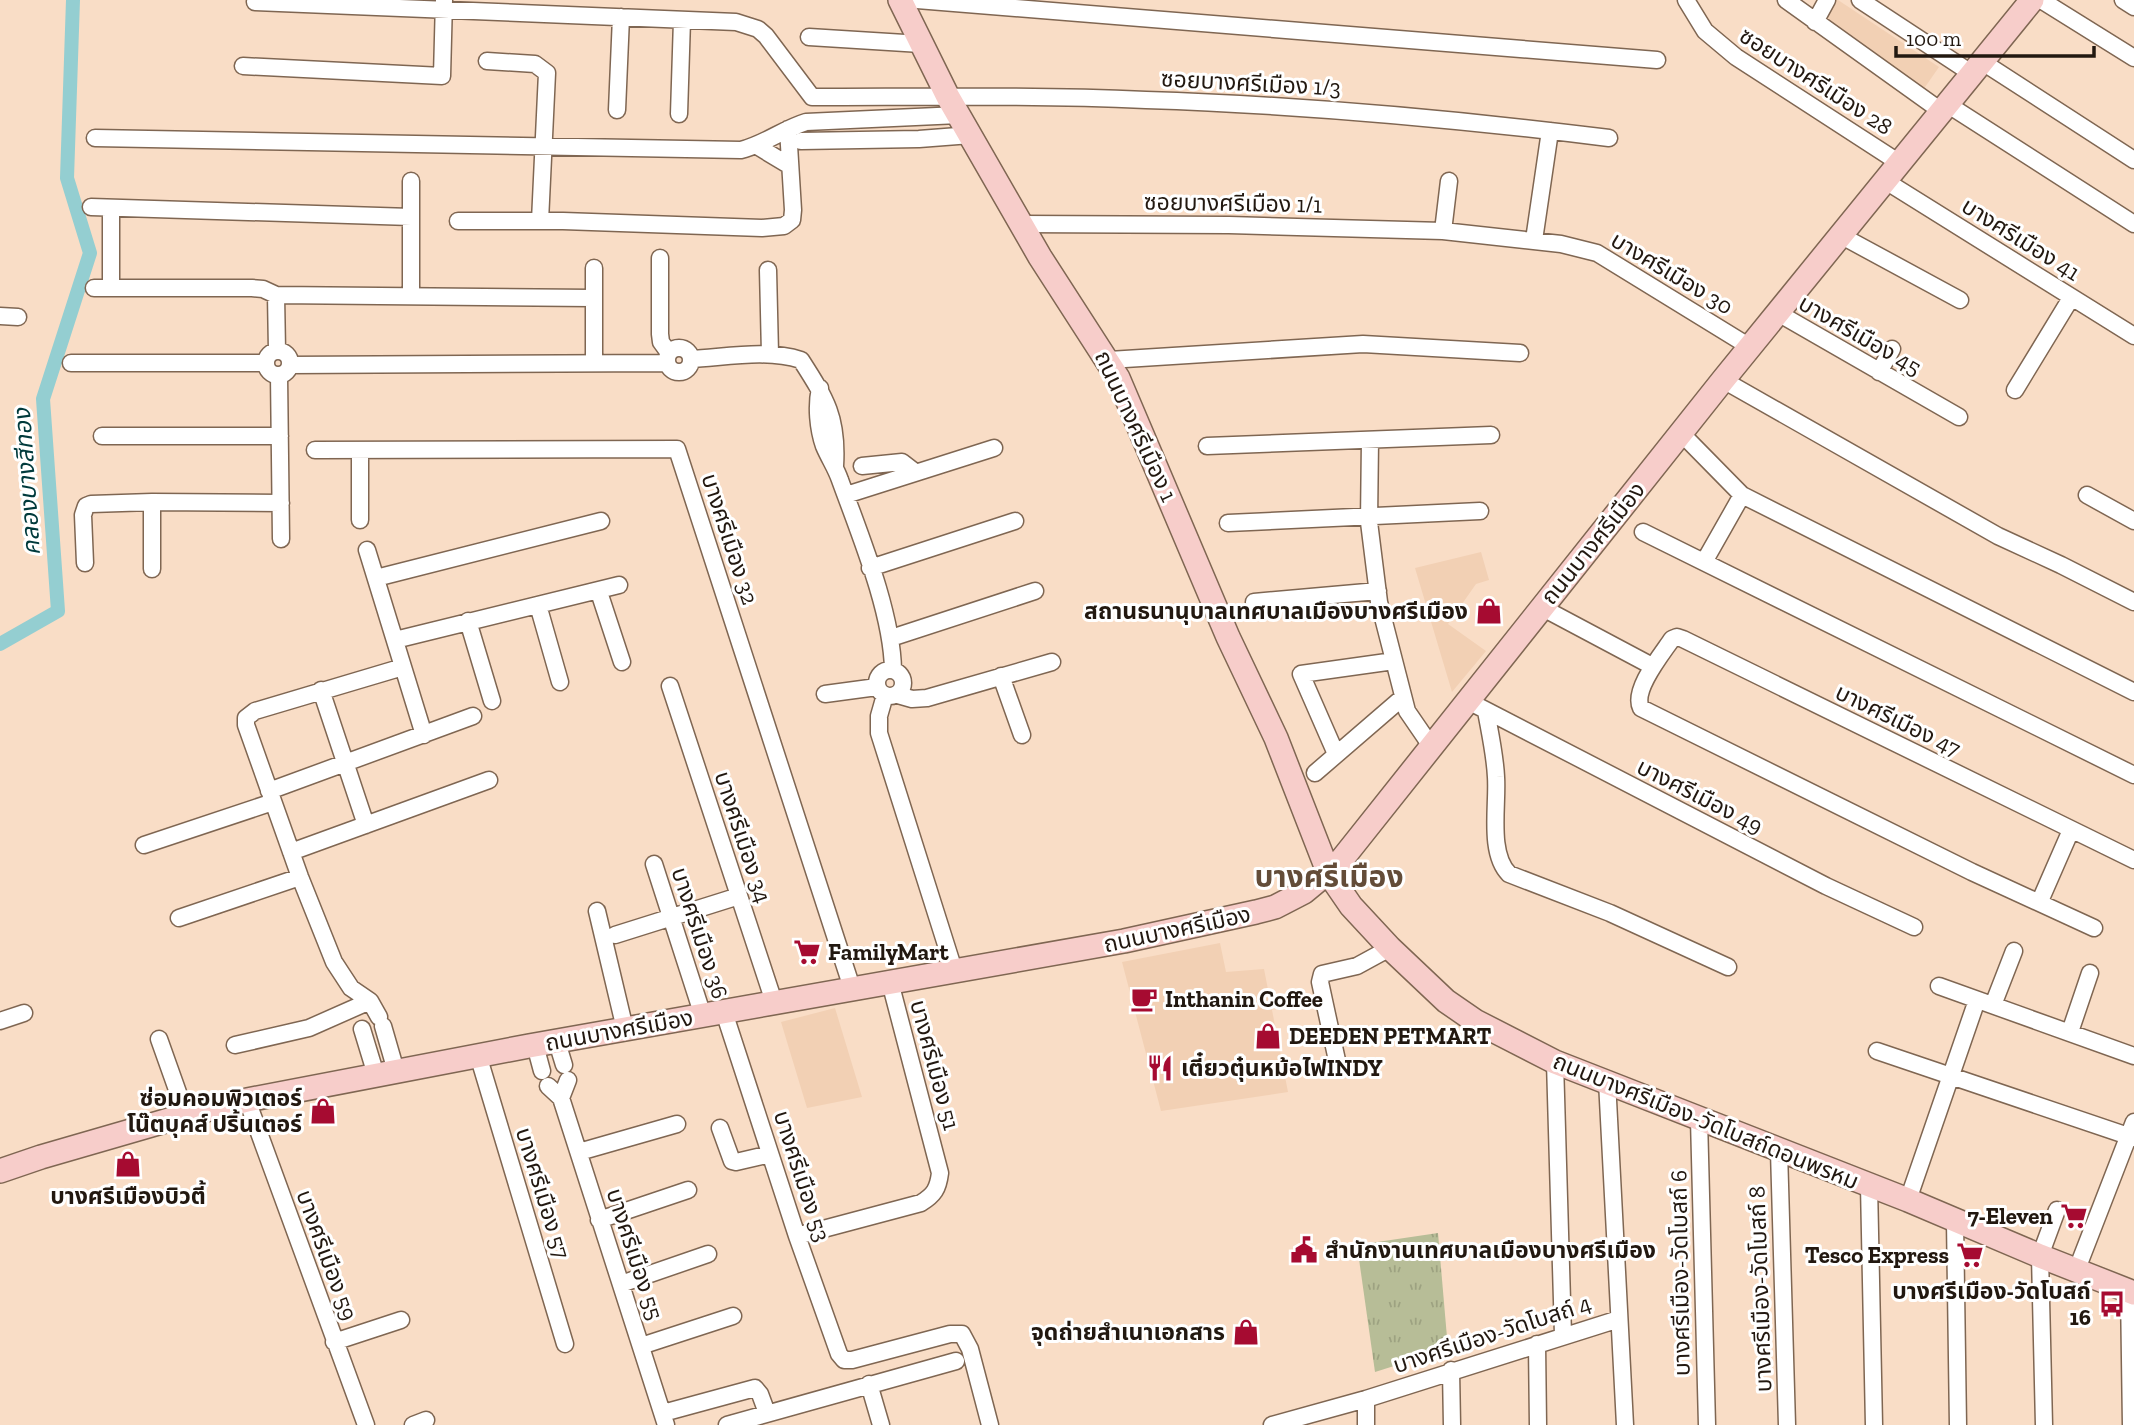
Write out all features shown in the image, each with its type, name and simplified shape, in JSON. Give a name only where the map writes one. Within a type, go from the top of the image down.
[{"type":"street","name":"ถนนบางศรีเมือง 1","points":[[900,0],[953,106],[1073,310],[1109,360],[1127,396],[1228,637],[1276,738],[1329,874]]},
{"type":"street","points":[[917,0],[1657,60]]},
{"type":"street","name":"ซอยบางศรีเมือง 28","points":[[1686,0],[1705,31],[1736,57],[1891,171]]},
{"type":"street","points":[[1786,0],[1944,107],[2134,224]]},
{"type":"street","points":[[1815,22],[1827,0]]},
{"type":"street","points":[[1860,0],[2134,160]]},
{"type":"street","name":"ถนนบางศรีเมือง","points":[[0,1171],[186,1115],[247,1100],[478,1055],[1124,941],[1275,907],[1314,887],[1329,874],[1432,747],[1477,706],[1541,607],[2032,0]]},
{"type":"street","points":[[2041,0],[2134,58]]},
{"type":"street","points":[[2123,0],[2134,7]]},
{"type":"street","points":[[255,2],[443,5],[736,22],[758,29],[766,36],[812,97],[953,106]]},
{"type":"street","points":[[243,66],[442,76],[443,5]]},
{"type":"street","points":[[617,110],[621,17]]},
{"type":"street","points":[[679,114],[682,20]]},
{"type":"street","points":[[809,37],[921,44]]},
{"type":"street","points":[[487,61],[535,64],[547,74],[540,221]]},
{"type":"street","name":"ซอยบางศรีเมือง 1/3","points":[[953,106],[1159,100],[1350,111],[1609,138]]},
{"type":"street","points":[[95,138],[741,150],[757,146],[806,122],[953,106]]},
{"type":"street","points":[[458,221],[762,228],[784,226],[792,220],[793,210],[788,129]]},
{"type":"street","points":[[1534,240],[1550,131]]},
{"type":"street","points":[[801,141],[971,135]]},
{"type":"street","points":[[757,146],[790,166]]},
{"type":"street","name":"บางศรีเมือง 41","points":[[1891,171],[2071,298],[2134,336]]},
{"type":"street","points":[[411,181],[411,295]]},
{"type":"street","points":[[1443,231],[1448,181]]},
{"type":"street","points":[[91,207],[411,217]]},
{"type":"street","points":[[111,209],[111,287]]},
{"type":"street","name":"ซอยบางศรีเมือง 1/1","points":[[1021,224],[1229,225],[1443,231]]},
{"type":"street","name":"บางศรีเมือง 30","points":[[1443,231],[1534,240],[1597,253],[1750,347]]},
{"type":"street","points":[[1840,235],[1960,300]]},
{"type":"street","points":[[660,258],[660,334],[668,358]]},
{"type":"street","points":[[594,268],[594,363]]},
{"type":"street","points":[[768,270],[770,354]]},
{"type":"street","points":[[94,288],[252,288],[276,295],[592,298]]},
{"type":"street","points":[[271,357],[276,295]]},
{"type":"street","points":[[2015,390],[2071,298]]},
{"type":"street","name":"บางศรีเมือง 45","points":[[1778,313],[1959,417]]},
{"type":"street","points":[[0,316],[18,317]]},
{"type":"street","points":[[1109,360],[1363,344],[1520,353]]},
{"type":"street","points":[[668,358],[673,349],[682,348],[690,354],[691,359],[770,354],[787,355],[802,360],[828,403],[836,441],[835,466],[891,638],[892,670]]},
{"type":"street","points":[[1879,372],[1892,349]]},
{"type":"street","points":[[71,363],[288,356],[284,370],[280,436],[281,539]]},
{"type":"street","points":[[284,370],[594,363],[668,358]]},
{"type":"street","points":[[1723,380],[1997,536],[2134,602]]},
{"type":"street","points":[[1681,433],[1742,495],[2134,692]]},
{"type":"street","points":[[1207,446],[1490,435]]},
{"type":"street","points":[[103,436],[280,436]]},
{"type":"street","points":[[1370,440],[1369,516],[1378,591],[1402,698],[1407,711],[1432,747]]},
{"type":"street","points":[[846,495],[994,448]]},
{"type":"street","name":"บางศรีเมือง 32","points":[[316,450],[677,449],[852,988]]},
{"type":"street","points":[[360,450],[360,520]]},
{"type":"street","points":[[862,466],[902,463],[915,472]]},
{"type":"street","points":[[1704,562],[1742,495]]},
{"type":"street","points":[[2087,495],[2134,522]]},
{"type":"street","points":[[85,563],[83,514],[86,506],[97,503],[152,502],[281,503]]},
{"type":"street","points":[[152,502],[152,569]]},
{"type":"street","points":[[1228,523],[1480,511]]},
{"type":"street","points":[[376,578],[601,521]]},
{"type":"street","points":[[870,568],[1015,521]]},
{"type":"street","points":[[1643,532],[2134,775]]},
{"type":"street","points":[[368,550],[424,735]]},
{"type":"street","points":[[395,640],[619,585]]},
{"type":"street","points":[[891,638],[1035,591]]},
{"type":"street","points":[[1254,602],[1378,591]]},
{"type":"street","points":[[599,592],[622,662]]},
{"type":"street","points":[[538,604],[560,682]]},
{"type":"street","points":[[1541,607],[1652,666]]},
{"type":"street","points":[[468,621],[492,701]]},
{"type":"street","name":"บางศรีเมือง 47","points":[[2040,901],[1936,854],[1641,708],[1638,702],[1640,694],[1652,666],[1672,639],[1683,639],[2134,860]]},
{"type":"street","points":[[1336,754],[1301,674],[1394,661]]},
{"type":"street","points":[[886,692],[912,699],[927,698],[1052,662]]},
{"type":"street","points":[[386,1073],[351,988],[334,962],[300,877],[246,725],[249,714],[403,667]]},
{"type":"street","points":[[825,694],[886,692],[903,688],[901,676],[892,670],[879,675],[886,692],[879,716],[879,733],[954,970]]},
{"type":"street","points":[[1001,676],[1022,736]]},
{"type":"street","name":"บางศรีเมือง 34","points":[[670,686],[774,1002]]},
{"type":"street","points":[[321,690],[366,825]]},
{"type":"street","points":[[1315,773],[1402,698]]},
{"type":"street","points":[[1477,706],[1496,777],[1499,859],[1509,874],[1600,909],[1728,967]]},
{"type":"street","name":"บางศรีเมือง 49","points":[[1477,706],[1826,886],[1914,928]]},
{"type":"street","points":[[144,845],[473,716]]},
{"type":"street","points":[[291,852],[489,780]]},
{"type":"street","points":[[2071,830],[2040,901],[2094,928]]},
{"type":"street","name":"บางศรีเมือง 36","points":[[654,864],[670,918],[713,1014]]},
{"type":"street","name":"ถนนบางศรีเมือง-วัดโบสถ์ดอนพรหม","points":[[1329,874],[1351,906],[1390,948],[1446,1001],[1475,1021],[1555,1062],[1908,1200],[2131,1292]]},
{"type":"street","points":[[179,918],[300,877]]},
{"type":"street","points":[[615,936],[739,897]]},
{"type":"street","points":[[597,911],[625,1029]]},
{"type":"street","points":[[1338,1065],[1320,982],[1322,974],[1357,966],[1390,948]]},
{"type":"street","points":[[1993,1005],[2014,951]]},
{"type":"street","points":[[2070,1032],[2090,973]]},
{"type":"street","name":"บางศรีเมือง 51","points":[[797,1236],[921,1203],[932,1197],[939,1187],[940,1174],[890,982]]},
{"type":"street","points":[[1939,986],[2134,1056]]},
{"type":"street","points":[[1908,1200],[1977,1000]]},
{"type":"street","points":[[0,1021],[24,1013]]},
{"type":"street","name":"บางศรีเมือง 53","points":[[713,1014],[771,1154],[839,1354],[844,1360],[852,1360],[950,1334],[962,1335],[970,1349],[990,1425]]},
{"type":"street","points":[[235,1045],[292,1034],[362,1015],[381,1022],[386,1073]]},
{"type":"street","points":[[159,1039],[186,1115]]},
{"type":"street","points":[[546,1043],[566,1072],[561,1098]]},
{"type":"street","name":"บางศรีเมือง 55","points":[[546,1043],[545,1078],[561,1098],[665,1419]]},
{"type":"street","points":[[1877,1051],[1950,1077],[2132,1132],[2077,1269]]},
{"type":"street","name":"บางศรีเมือง 57","points":[[478,1055],[565,1344]]},
{"type":"street","points":[[1555,1062],[1563,1335]]},
{"type":"street","name":"บางศรีเมือง-วัดโบสถ์ 4","points":[[1272,1425],[1366,1399],[1619,1319],[1607,1081]]},
{"type":"street","name":"บางศรีเมือง 59","points":[[247,1100],[366,1425]]},
{"type":"street","name":"บางศรีเมือง-วัดโบสถ์ 6","points":[[1699,1119],[1707,1425]]},
{"type":"street","points":[[579,1152],[677,1124]]},
{"type":"street","points":[[720,1128],[732,1161],[771,1154]]},
{"type":"street","name":"บางศรีเมือง-วัดโบสถ์ 8","points":[[1779,1151],[1787,1425]]},
{"type":"street","points":[[1868,1185],[1874,1425]]},
{"type":"street","points":[[599,1220],[688,1190]]},
{"type":"street","points":[[2044,1425],[2040,1256],[2057,1210]]},
{"type":"street","points":[[1955,1221],[1958,1425]]},
{"type":"street","points":[[621,1284],[708,1254]]},
{"type":"street","points":[[2130,1425],[2131,1292]]},
{"type":"street","points":[[641,1346],[733,1315]]},
{"type":"street","points":[[1619,1319],[1625,1425]]},
{"type":"street","points":[[334,1342],[401,1320]]},
{"type":"street","points":[[1536,1344],[1538,1425]]},
{"type":"street","points":[[727,1425],[956,1361]]},
{"type":"street","points":[[1451,1370],[1452,1425]]},
{"type":"street","points":[[869,1384],[881,1425]]},
{"type":"street","points":[[665,1419],[755,1388],[761,1394],[767,1413]]},
{"type":"street","points":[[1366,1399],[1366,1425]]},
{"type":"shaded area","points":[[1834,0],[1838,0],[1939,67],[1923,90],[1820,22]]},
{"type":"shaded area","points":[[1481,552],[1489,580],[1476,584],[1448,624],[1486,651],[1452,692],[1415,568]]},
{"type":"shaded area","points":[[1220,943],[1226,972],[1264,969],[1288,1092],[1161,1111],[1122,962]]},
{"type":"shaded area","points":[[835,1008],[862,1097],[807,1108],[781,1022]]},
{"type":"green space","points":[[1438,1233],[1448,1349],[1375,1372],[1357,1245]]},
{"type":"waterway","name":"คลองบางสีทอง","points":[[0,644],[58,611],[43,399],[90,253],[67,178],[73,0]]},
{"type":"place","name":"สถานธนานุบาลเทศบาลเมืองบางศรีเมือง","points":[[1489,611]]},
{"type":"place","name":"FamilyMart","points":[[807,952]]},
{"type":"place","name":"Inthanin Coffee","points":[[1144,999]]},
{"type":"place","name":"DEEDEN PETMART","points":[[1268,1036]]},
{"type":"place","name":"เตี๋ยวตุ๋นหม้อไฟINDY","points":[[1160,1068]]},
{"type":"place","name":"ซ่อมคอมพิวเตอร์ โน๊ตบุคส์ ปริ้นเตอร์","points":[[323,1111]]},
{"type":"place","name":"บางศรีเมืองบิวตี้","points":[[128,1164]]},
{"type":"place","name":"7-Eleven","points":[[2074,1216]]},
{"type":"place","name":"สำนักงานเทศบาลเมืองบางศรีเมือง","points":[[1304,1250]]},
{"type":"place","name":"Tesco Express","points":[[1970,1255]]},
{"type":"place","name":"บางศรีเมือง-วัดโบสถ์ 16","points":[[2112,1304]]},
{"type":"place","name":"จุดถ่ายสำเนาเอกสาร","points":[[1246,1332]]},
{"type":"district","name":"บางศรีเมือง","points":[[1329,877]]}]
